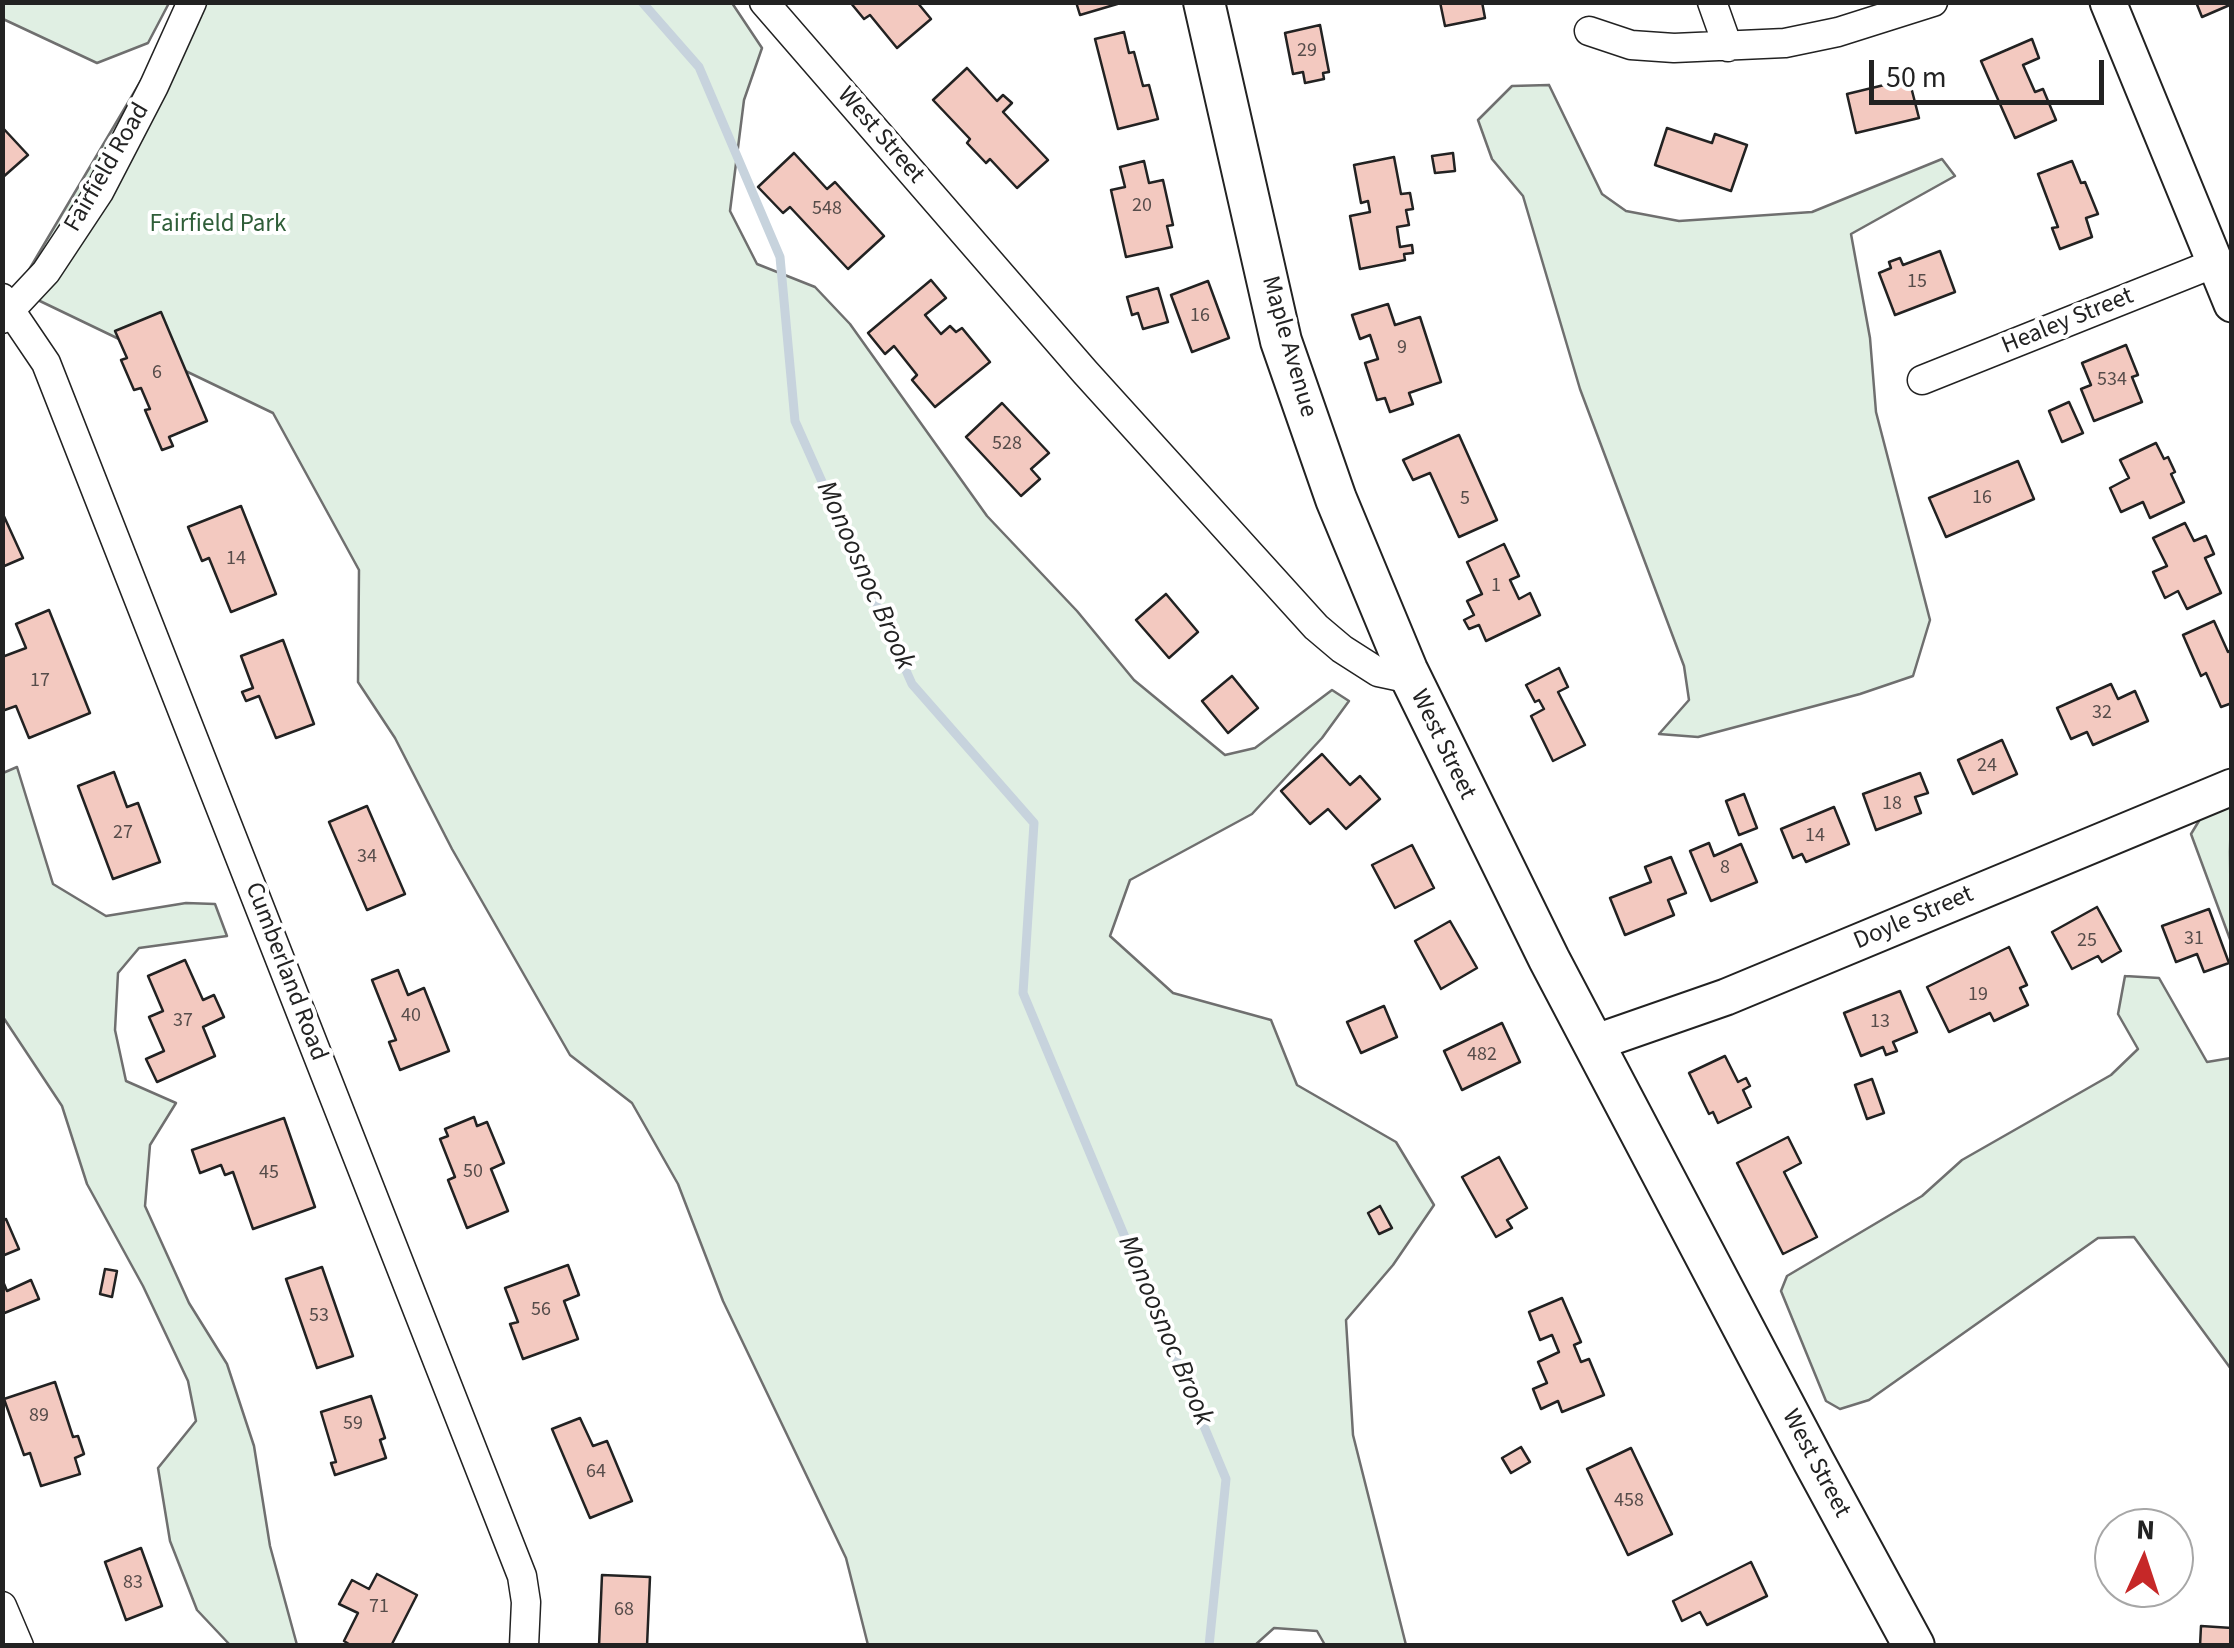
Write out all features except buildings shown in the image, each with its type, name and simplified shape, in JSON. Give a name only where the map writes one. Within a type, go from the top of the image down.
[{"type":"main road","name":"Maple Avenue","points":[[1204,2],[1281,341],[1336,500],[1411,680]]},
{"type":"main road","name":"West Street","points":[[1411,680],[1594,1044],[1914,1646]]},
{"type":"street","name":"Fairfield Road","points":[[6,309],[46,272],[99,192],[192,2]]},
{"type":"street","name":"West Street","points":[[764,2],[1085,372],[1316,626],[1378,672],[1411,680]]},
{"type":"street","points":[[1712,2],[1728,47]]},
{"type":"street","points":[[1589,31],[1631,45],[1728,47],[1785,43],[1933,2]]},
{"type":"street","points":[[2108,2],[2232,304]]},
{"type":"street","name":"Healey Street","points":[[1922,380],[2215,264]]},
{"type":"street","name":"Cumberland Road","points":[[6,309],[46,363],[522,1576],[526,1602],[524,1646]]},
{"type":"street","name":"Doyle Street","points":[[1594,1044],[1726,997],[2232,787]]},
{"type":"street","points":[[2,1606],[19,1646]]},
{"type":"green space","points":[[2,3],[169,3],[148,43],[97,63],[3,19]]},
{"type":"green space","name":"Fairfield Park","points":[[187,3],[732,3],[762,48],[744,100],[730,211],[757,264],[815,287],[850,324],[987,516],[1077,611],[1134,680],[1225,755],[1255,748],[1332,690],[1349,701],[1322,738],[1252,814],[1130,880],[1110,936],[1173,993],[1271,1020],[1297,1085],[1396,1142],[1434,1205],[1393,1265],[1346,1320],[1353,1435],[1406,1645],[1325,1645],[1317,1631],[1274,1628],[1254,1646],[868,1645],[846,1558],[723,1301],[678,1184],[632,1103],[570,1055],[452,849],[395,738],[358,682],[359,570],[273,413],[17,290]]},
{"type":"green space","points":[[1549,85],[1602,194],[1626,211],[1679,221],[1812,212],[1942,159],[1955,176],[1851,234],[1870,338],[1876,412],[1930,620],[1913,676],[1698,737],[1659,734],[1689,700],[1684,666],[1580,389],[1523,196],[1492,159],[1478,120],[1512,86]]},
{"type":"green space","points":[[17,767],[53,884],[106,916],[186,903],[215,904],[227,936],[139,948],[118,973],[115,1030],[126,1081],[176,1103],[150,1145],[145,1206],[189,1303],[227,1364],[254,1446],[270,1546],[297,1645],[230,1645],[197,1610],[170,1541],[158,1468],[196,1421],[188,1381],[143,1286],[87,1184],[62,1106],[3,1017],[3,773]]},
{"type":"green space","points":[[2231,801],[2231,942],[2191,834],[2205,811]]},
{"type":"green space","points":[[2125,976],[2159,978],[2207,1062],[2231,1058],[2231,1369],[2134,1237],[2098,1238],[1869,1400],[1840,1409],[1826,1401],[1781,1291],[1787,1276],[1922,1196],[1962,1160],[2111,1075],[2138,1049],[2118,1014]]},
{"type":"waterway","name":"Monoosnoc Brook","points":[[642,2],[699,67],[780,257],[795,421],[912,684],[1034,823],[1023,993],[1226,1479],[1209,1646]]}]
